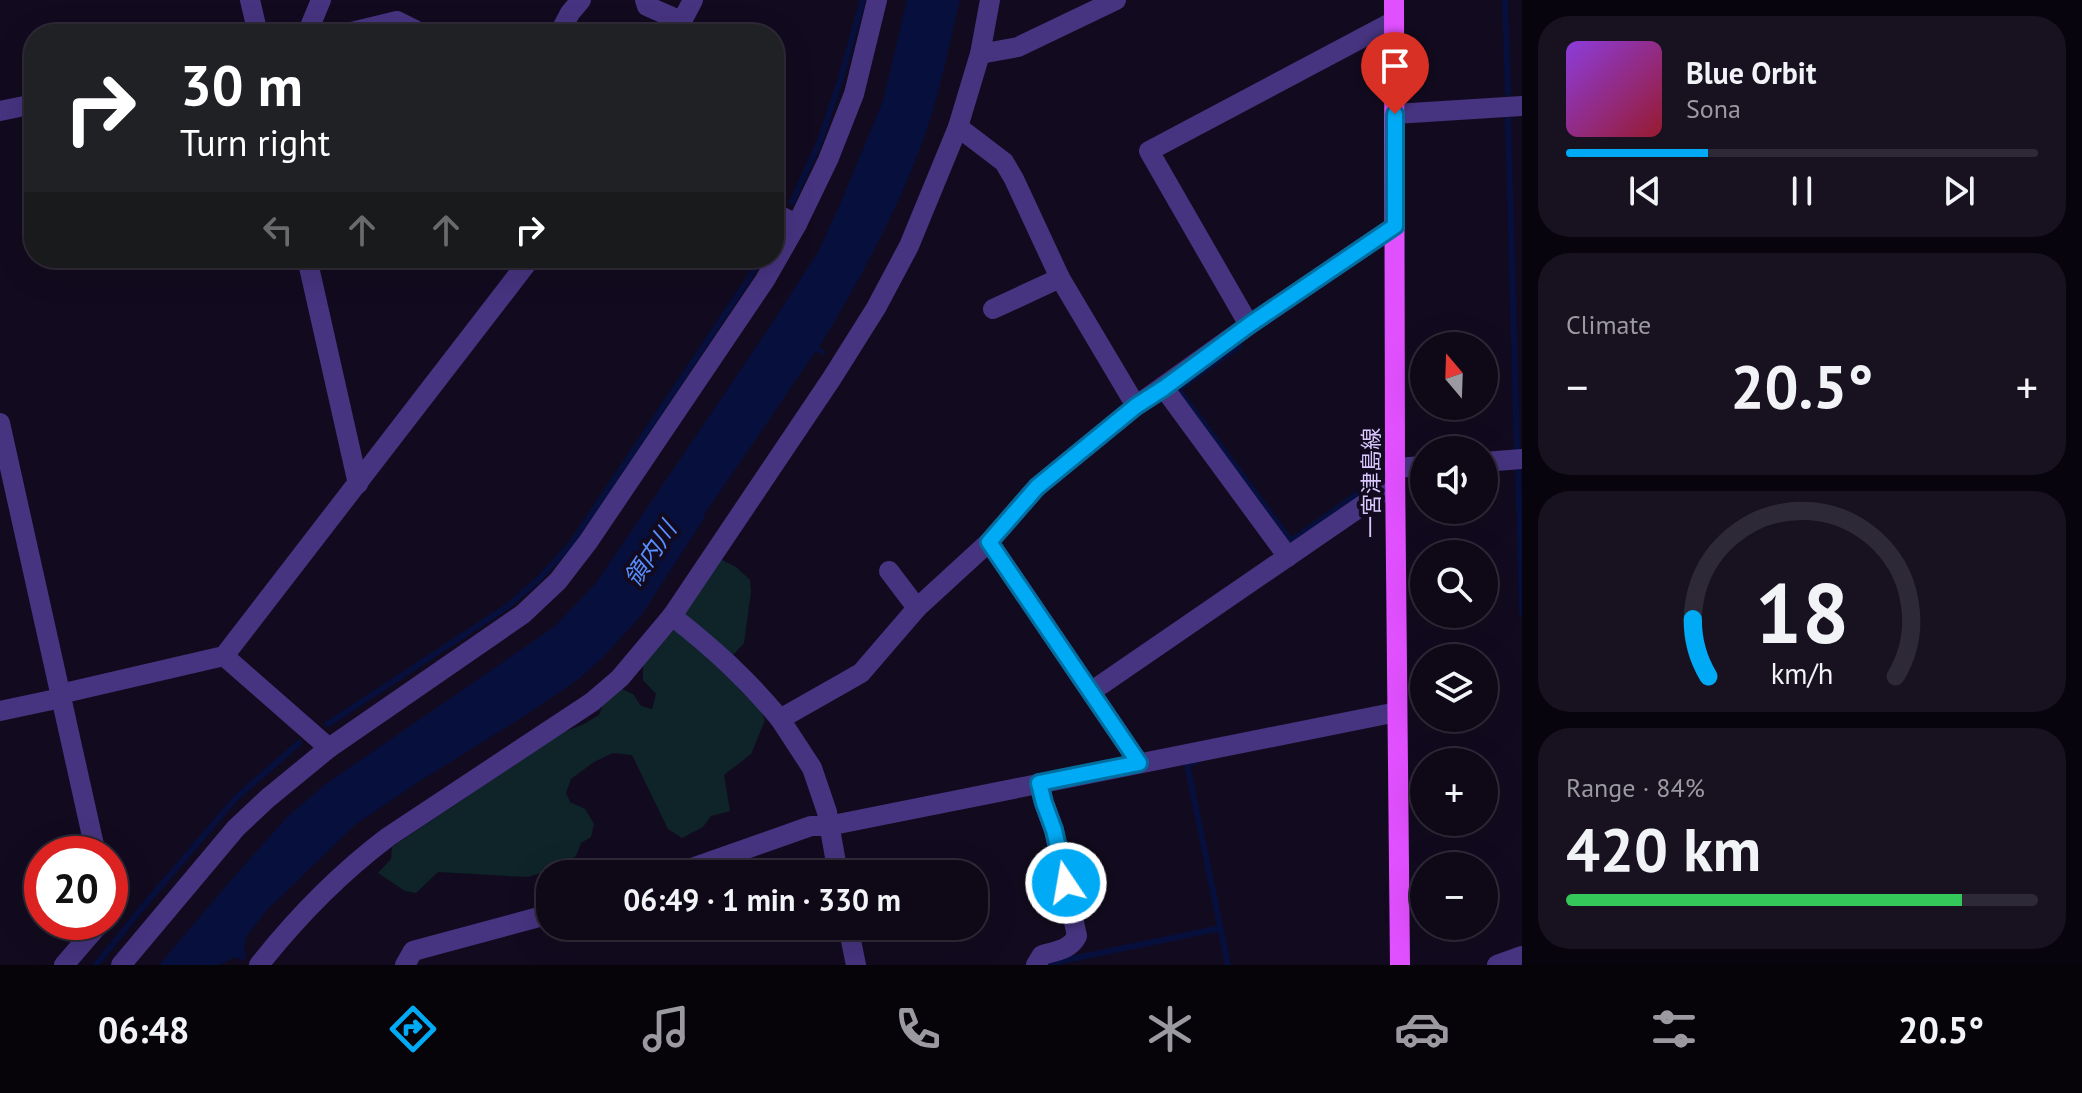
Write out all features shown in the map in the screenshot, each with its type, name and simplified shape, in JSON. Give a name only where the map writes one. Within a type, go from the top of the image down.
[{"type":"main road","name":"一宮津島線","points":[[1394,10],[1400,965]]},
{"type":"street","points":[[250,0],[256,24]]},
{"type":"street","points":[[311,24],[321,0]]},
{"type":"street","points":[[564,24],[581,0]]},
{"type":"street","points":[[645,0],[647,6],[672,24]]},
{"type":"street","points":[[680,24],[693,0]]},
{"type":"street","points":[[784,247],[828,160],[854,94],[877,0]]},
{"type":"street","points":[[259,965],[282,935],[358,860],[592,702],[620,678],[672,616],[832,378],[876,308],[909,246],[958,127],[980,54],[990,0]]},
{"type":"street","points":[[980,54],[1018,47],[1116,0]]},
{"type":"street","points":[[1249,325],[1149,151],[1394,10]]},
{"type":"street","points":[[0,111],[24,106]]},
{"type":"street","points":[[1395,114],[1522,106]]},
{"type":"street","points":[[958,127],[1004,162],[1060,278],[1136,406]]},
{"type":"street","points":[[784,218],[797,224]]},
{"type":"street","points":[[780,719],[861,673],[917,608],[989,542],[1037,487],[1136,406],[1395,226]]},
{"type":"street","points":[[309,268],[358,484]]},
{"type":"street","points":[[0,711],[224,656],[523,268]]},
{"type":"street","points":[[121,965],[236,828],[268,798],[329,748],[523,614],[558,581],[588,542],[772,268]]},
{"type":"street","points":[[993,309],[1060,278]]},
{"type":"street","points":[[1164,388],[1288,557]]},
{"type":"street","points":[[0,423],[6,483],[61,696],[92,836]]},
{"type":"street","points":[[1498,461],[1522,459]]},
{"type":"street","points":[[1092,691],[1288,557],[1395,475],[1410,470]]},
{"type":"street","points":[[989,542],[1139,763]]},
{"type":"street","points":[[889,571],[917,608]]},
{"type":"street","points":[[672,616],[716,650],[780,719],[812,768],[827,812],[835,860]]},
{"type":"street","points":[[224,656],[329,748]]},
{"type":"street","points":[[715,860],[811,826],[828,826],[1397,712]]},
{"type":"street","points":[[1036,965],[1042,955],[1068,948],[1077,936],[1054,830],[1039,783]]},
{"type":"street","points":[[405,965],[413,951],[536,918]]},
{"type":"street","points":[[64,965],[86,940]]},
{"type":"street","points":[[851,940],[856,965]]},
{"type":"street","points":[[1497,965],[1522,956]]},
{"type":"green space","points":[[716,557],[736,567],[750,580],[744,643],[731,657],[680,615]]},
{"type":"green space","points":[[675,629],[756,699],[765,720],[751,754],[724,775],[730,811],[711,816],[703,827],[682,838],[668,829],[632,755],[613,753],[571,779],[566,793],[570,802],[585,809],[594,824],[591,837],[581,843],[576,856],[569,860],[536,860],[536,874],[528,877],[438,872],[416,893],[405,891],[378,873],[391,859],[392,847],[564,732],[599,715],[604,702],[622,689],[633,694],[641,706],[652,709],[656,694],[643,680],[643,658]]},
{"type":"water","name":"領内川","points":[[907,0],[960,0],[932,112],[910,175],[874,250],[819,347],[825,351],[823,355],[816,351],[704,515],[641,616],[580,678],[355,825],[267,910],[246,937],[246,956],[242,961],[235,957],[220,965],[159,965],[288,816],[327,783],[554,627],[596,583],[818,252],[883,101]]},
{"type":"waterway","points":[[792,202],[820,141],[863,0]]},
{"type":"waterway","points":[[1505,0],[1508,93]]},
{"type":"waterway","points":[[1508,119],[1517,450]]},
{"type":"waterway","points":[[328,724],[508,606],[540,578],[571,544],[755,268]]},
{"type":"waterway","points":[[1239,346],[1178,389],[1291,541],[1377,480]]},
{"type":"waterway","points":[[1518,469],[1522,613]]},
{"type":"waterway","points":[[96,965],[236,798],[299,743]]},
{"type":"waterway","points":[[1195,762],[1187,764],[1228,965]]},
{"type":"waterway","points":[[1047,964],[1221,928]]},
{"type":"route","points":[[1066,883],[1039,783],[1139,763],[989,542],[1037,487],[1136,406],[1395,226],[1395,114]]}]
